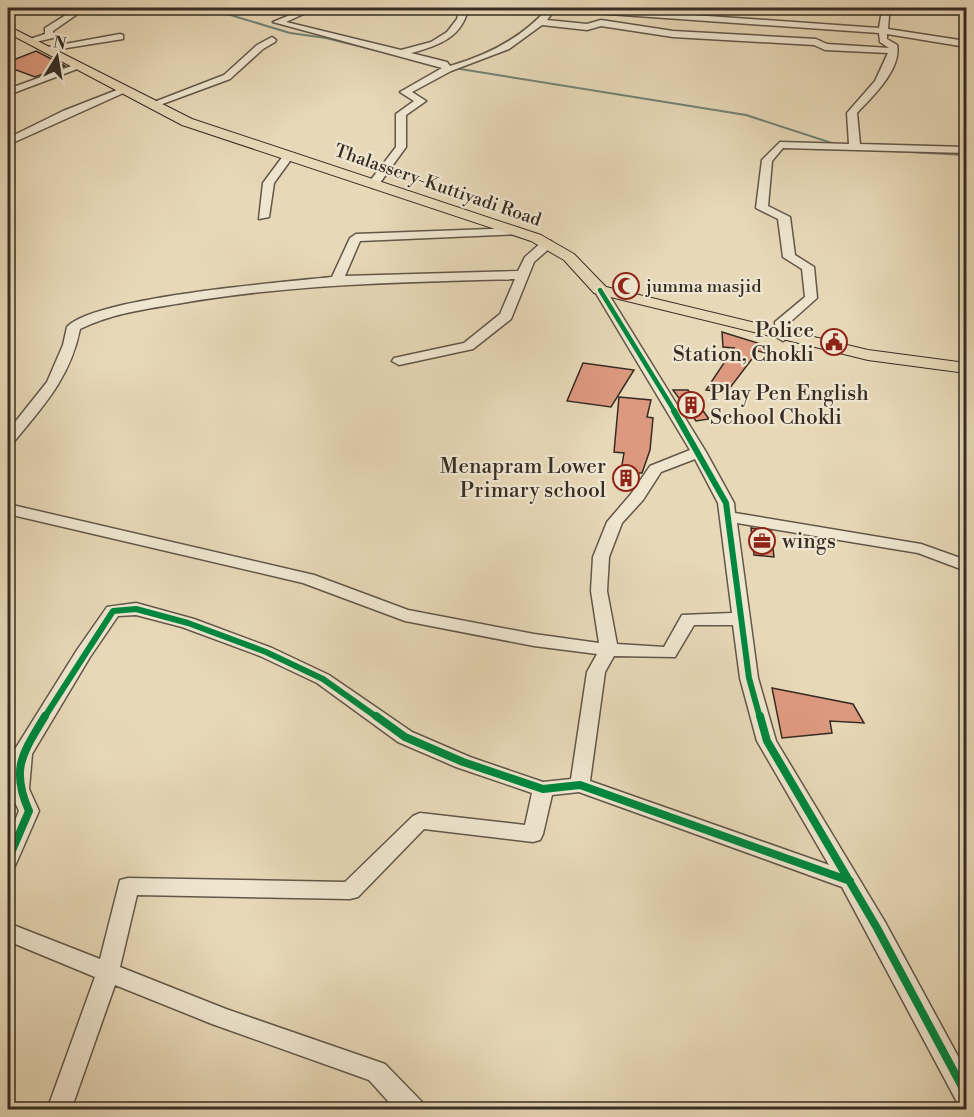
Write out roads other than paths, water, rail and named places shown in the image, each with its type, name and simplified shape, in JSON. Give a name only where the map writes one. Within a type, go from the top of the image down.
[{"type":"main road","name":"Thalassery-Kuttiyadi Road","points":[[8,29],[187,122],[290,154],[373,185],[518,232],[547,244],[569,257],[600,290]]},
{"type":"main road","points":[[600,290],[697,312],[783,337],[868,355],[966,368]]},
{"type":"street","points":[[31,40],[50,36],[48,30],[82,8]]},
{"type":"street","points":[[313,8],[277,22],[403,52],[444,64],[448,69]]},
{"type":"street","points":[[403,52],[427,46],[451,34],[461,22],[464,8]]},
{"type":"street","points":[[544,8],[553,8]]},
{"type":"street","points":[[373,185],[401,147],[401,114],[421,101],[405,92],[448,69],[491,56],[541,22],[553,8]]},
{"type":"street","points":[[566,8],[883,31],[966,44]]},
{"type":"street","points":[[852,147],[852,112],[879,82],[893,58],[894,47],[883,40],[885,16],[891,8]]},
{"type":"street","points":[[541,22],[587,27],[601,23],[673,34],[816,42],[825,47],[894,51]]},
{"type":"street","points":[[48,48],[120,37]]},
{"type":"street","points":[[154,104],[227,77],[260,47],[272,40]]},
{"type":"street","points":[[8,92],[80,66]]},
{"type":"street","points":[[8,142],[57,117],[125,90]]},
{"type":"street","points":[[783,337],[782,322],[811,298],[808,267],[789,257],[784,217],[762,207],[767,160],[780,145],[966,150]]},
{"type":"street","points":[[263,217],[269,183],[290,154]]},
{"type":"street","points":[[337,280],[356,238],[518,232]]},
{"type":"street","points":[[399,361],[468,346],[506,316],[529,260],[547,244]]},
{"type":"street","points":[[8,440],[54,383],[70,345],[74,327],[103,312],[166,301],[337,280],[522,275]]},
{"type":"street","points":[[600,290],[699,452],[726,503],[749,678],[767,741],[850,881],[966,1094]]},
{"type":"street","points":[[580,785],[596,672],[609,650],[598,591],[601,557],[615,522],[637,497],[655,469],[699,452]]},
{"type":"street","points":[[8,509],[308,579],[405,615],[534,640],[609,650],[669,653],[688,619],[741,619]]},
{"type":"street","points":[[728,517],[921,549],[966,566]]},
{"type":"street","points":[[8,860],[29,811],[20,789],[22,754],[83,654],[113,610],[136,609],[188,623],[266,652],[323,680],[405,736],[463,762],[543,789],[580,785],[850,881]]},
{"type":"street","points":[[58,1110],[108,972],[128,886],[350,891],[420,821],[533,834],[543,789]]},
{"type":"street","points":[[8,932],[220,1017],[377,1072],[413,1110]]},
{"type":"waterway","points":[[207,8],[290,33],[326,38],[411,59]]},
{"type":"waterway","points":[[454,68],[746,115],[838,145]]},
{"type":"waterway","points":[[891,151],[966,155]]},
{"type":"place","name":"jumma masjid","points":[[626,286]]},
{"type":"place","name":"Police Station, Chokli","points":[[834,342]]},
{"type":"place","name":"Play Pen English School Chokli","points":[[691,405]]},
{"type":"place","name":"Menapram Lower Primary school","points":[[626,478]]},
{"type":"place","name":"wings","points":[[762,541]]}]
